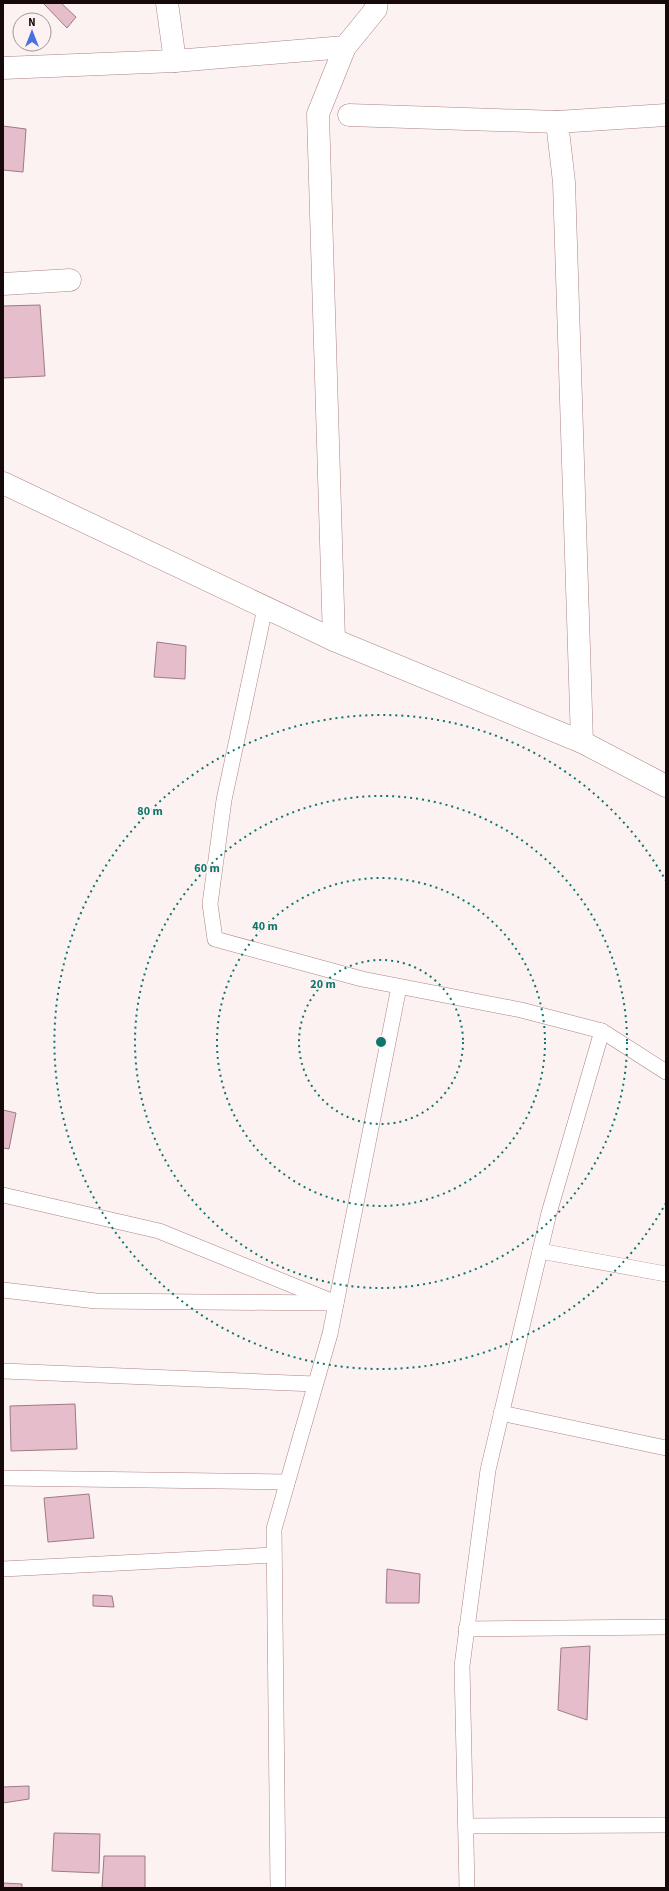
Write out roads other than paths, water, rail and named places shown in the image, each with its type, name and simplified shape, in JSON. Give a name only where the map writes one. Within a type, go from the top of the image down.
[{"type":"street","points":[[167,3],[174,62]]},
{"type":"street","points":[[334,640],[318,114],[345,47],[376,9],[376,3]]},
{"type":"street","points":[[3,68],[174,62],[345,47]]},
{"type":"street","points":[[349,115],[558,122],[666,115]]},
{"type":"street","points":[[558,122],[564,182],[582,742]]},
{"type":"street","points":[[3,284],[70,280]]},
{"type":"street","points":[[3,483],[334,640],[582,742],[666,786]]},
{"type":"lane","points":[[265,608],[224,800],[210,904],[215,939],[362,979],[521,1010],[602,1031],[666,1072]]},
{"type":"lane","points":[[278,1888],[274,1529],[330,1334],[399,987]]},
{"type":"lane","points":[[467,1888],[462,1666],[488,1470],[549,1213],[602,1031]]},
{"type":"lane","points":[[3,1195],[159,1231],[336,1303]]},
{"type":"lane","points":[[540,1251],[666,1274]]},
{"type":"lane","points":[[3,1290],[96,1301],[336,1303]]},
{"type":"lane","points":[[3,1371],[315,1384]]},
{"type":"lane","points":[[501,1413],[666,1448]]},
{"type":"lane","points":[[3,1478],[287,1482]]},
{"type":"lane","points":[[3,1569],[274,1555]]},
{"type":"lane","points":[[466,1629],[666,1627]]},
{"type":"lane","points":[[466,1826],[666,1825]]}]
